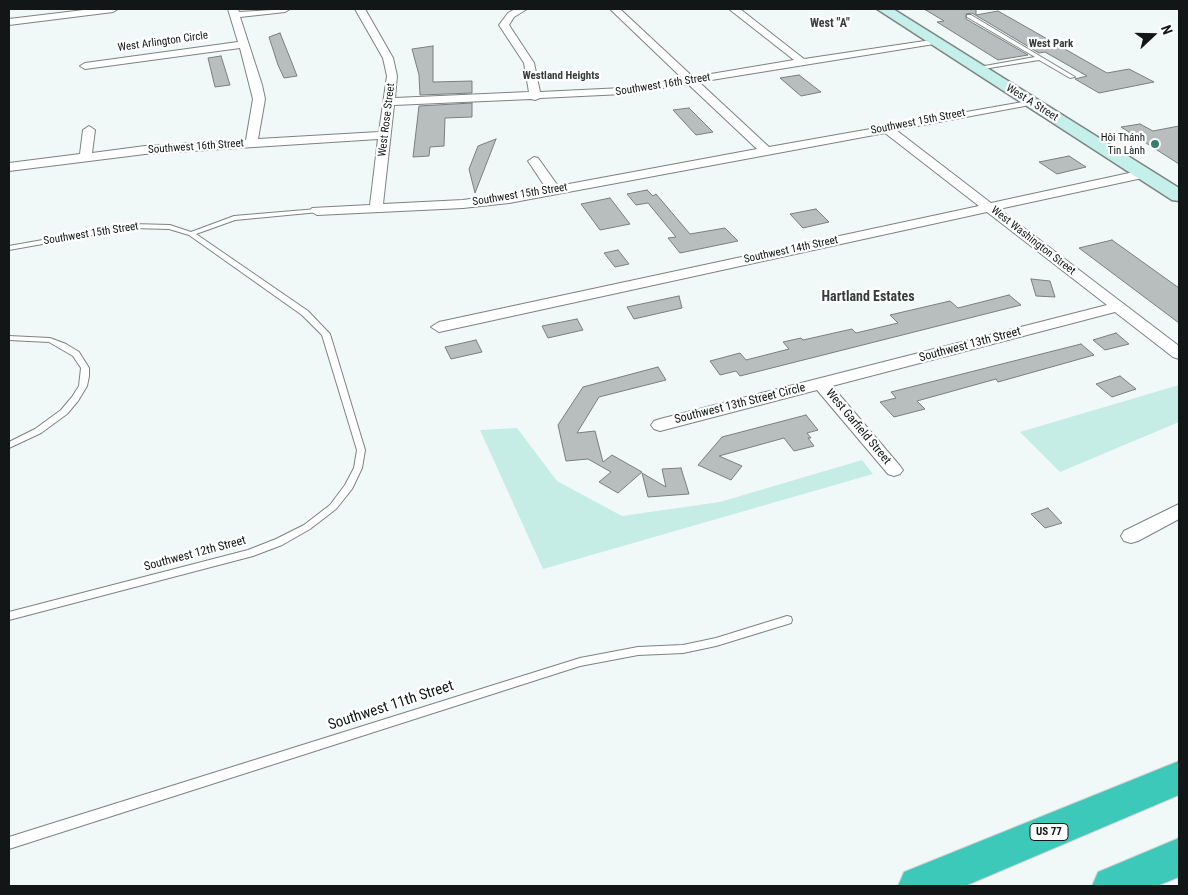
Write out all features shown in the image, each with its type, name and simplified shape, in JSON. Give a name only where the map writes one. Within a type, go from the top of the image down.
[{"type":"highway","name":"US 77","points":[[918,886],[1179,778]]},
{"type":"highway","points":[[1112,886],[1179,857]]},
{"type":"main road","name":"West A Street","points":[[884,9],[1179,196]]},
{"type":"street","points":[[9,22],[80,11],[113,9]]},
{"type":"street","points":[[251,143],[259,99],[257,85],[234,12],[285,9]]},
{"type":"street","name":"West Rose Street","points":[[360,9],[391,67],[389,102],[376,208]]},
{"type":"street","points":[[518,9],[506,20],[504,25],[506,31],[529,63],[535,97]]},
{"type":"street","points":[[615,9],[766,151]]},
{"type":"street","points":[[734,9],[802,62]]},
{"type":"street","name":"Southwest 16th Street","points":[[389,102],[604,94],[934,41]]},
{"type":"street","name":"West Arlington Circle","points":[[85,66],[244,44]]},
{"type":"street","name":"Southwest 15th Street","points":[[317,211],[478,202],[554,190],[1030,102]]},
{"type":"street","name":"West Washington Street","points":[[886,128],[1179,354]]},
{"type":"street","points":[[86,156],[90,130]]},
{"type":"street","name":"Southwest 16th Street","points":[[9,167],[86,156],[385,135]]},
{"type":"street","points":[[534,161],[554,190]]},
{"type":"street","name":"Southwest 14th Street","points":[[439,327],[1143,174]]},
{"type":"street","name":"Southwest 13th Street","points":[[821,384],[1118,307]]},
{"type":"street","name":"Southwest 13th Street Circle","points":[[660,425],[821,384]]},
{"type":"street","name":"West Garfield Street","points":[[821,384],[894,470]]},
{"type":"street","points":[[1131,536],[1179,511]]},
{"type":"lane","points":[[969,16],[1072,77]]},
{"type":"lane","points":[[978,69],[1041,58]]},
{"type":"lane","name":"Southwest 15th Street","points":[[9,248],[132,226],[170,227],[191,234],[234,218],[317,211]]},
{"type":"lane","name":"Southwest 12th Street","points":[[9,616],[250,553],[279,542],[307,527],[333,507],[349,487],[358,468],[361,450],[326,334],[305,313],[191,234]]},
{"type":"lane","points":[[9,338],[50,340],[63,346],[76,354],[85,368],[85,376],[83,386],[76,399],[64,412],[38,431],[9,445]]},
{"type":"lane","name":"Southwest 11th Street","points":[[9,843],[580,662],[638,651],[683,649],[716,642],[787,620]]},
{"type":"green space","points":[[1179,385],[1179,422],[1060,472],[1020,432]]},
{"type":"green space","points":[[517,428],[557,481],[622,516],[720,502],[862,460],[873,474],[543,569],[480,430]]},
{"type":"building","points":[[924,9],[976,9],[976,15],[998,11],[1107,73],[1129,69],[1154,82],[1099,93],[1075,79],[1087,76],[1045,52],[1039,53],[972,13],[966,14],[966,19],[1028,55],[998,60],[937,22],[944,21]]},
{"type":"building","points":[[280,33],[297,76],[284,78],[278,65],[269,37]]},
{"type":"building","points":[[433,46],[433,82],[472,81],[472,93],[420,95],[419,75],[412,49]]},
{"type":"building","points":[[221,56],[230,85],[215,87],[208,58]]},
{"type":"building","points":[[799,75],[821,92],[801,96],[780,78]]},
{"type":"building","points":[[472,103],[472,117],[445,118],[444,146],[430,147],[429,156],[413,157],[419,106]]},
{"type":"building","points":[[689,108],[713,132],[696,135],[673,110]]},
{"type":"building","name":"Hôi Thánh Tin Lành","points":[[1140,124],[1153,131],[1179,126],[1179,164],[1121,127]]},
{"type":"building","points":[[496,139],[475,193],[469,169],[478,146]]},
{"type":"building","points":[[1069,156],[1086,167],[1057,174],[1039,162]]},
{"type":"building","points":[[647,190],[653,196],[656,194],[690,234],[725,228],[738,241],[680,253],[668,238],[676,237],[648,203],[636,205],[627,194]]},
{"type":"building","points":[[610,198],[630,224],[600,230],[581,204]]},
{"type":"building","points":[[816,209],[829,222],[803,228],[790,214]]},
{"type":"building","points":[[1112,240],[1179,288],[1179,323],[1079,248]]},
{"type":"building","points":[[618,250],[629,264],[615,267],[604,253]]},
{"type":"building","points":[[1031,279],[1050,281],[1055,297],[1036,296]]},
{"type":"building","points":[[1009,295],[1021,305],[740,376],[736,371],[720,375],[710,361],[740,353],[746,360],[789,349],[783,342],[801,338],[803,340],[852,329],[856,333],[898,323],[890,315],[950,301],[958,308]]},
{"type":"building","points":[[679,296],[682,308],[634,319],[627,307]]},
{"type":"building","points":[[577,319],[583,330],[548,338],[542,326]]},
{"type":"building","points":[[1116,333],[1129,344],[1105,350],[1093,340]]},
{"type":"building","points":[[476,340],[482,352],[451,359],[445,347]]},
{"type":"building","points":[[1081,344],[1094,355],[998,382],[996,379],[917,401],[925,409],[894,417],[880,402],[896,398],[891,392]]},
{"type":"building","points":[[658,367],[666,380],[599,397],[577,433],[595,431],[603,462],[612,455],[642,472],[618,493],[599,482],[611,472],[588,459],[566,461],[558,425],[583,387]]},
{"type":"building","points":[[1120,376],[1136,389],[1112,397],[1096,384]]},
{"type":"building","points":[[806,415],[818,430],[807,433],[814,446],[794,451],[784,438],[719,456],[742,466],[731,480],[698,465],[722,437]]},
{"type":"building","points":[[681,468],[689,494],[648,497],[642,473],[666,487],[662,469]]},
{"type":"building","points":[[1048,508],[1062,523],[1045,528],[1031,514]]},
{"type":"place","name":"Hôi Thánh Tin Lành","points":[[1155,144]]},
{"type":"district","name":"West \"A\"","points":[[830,24]]},
{"type":"district","name":"West Park","points":[[1051,44]]},
{"type":"district","name":"Westland Heights","points":[[561,76]]},
{"type":"district","name":"Hartland Estates","points":[[868,297]]}]
